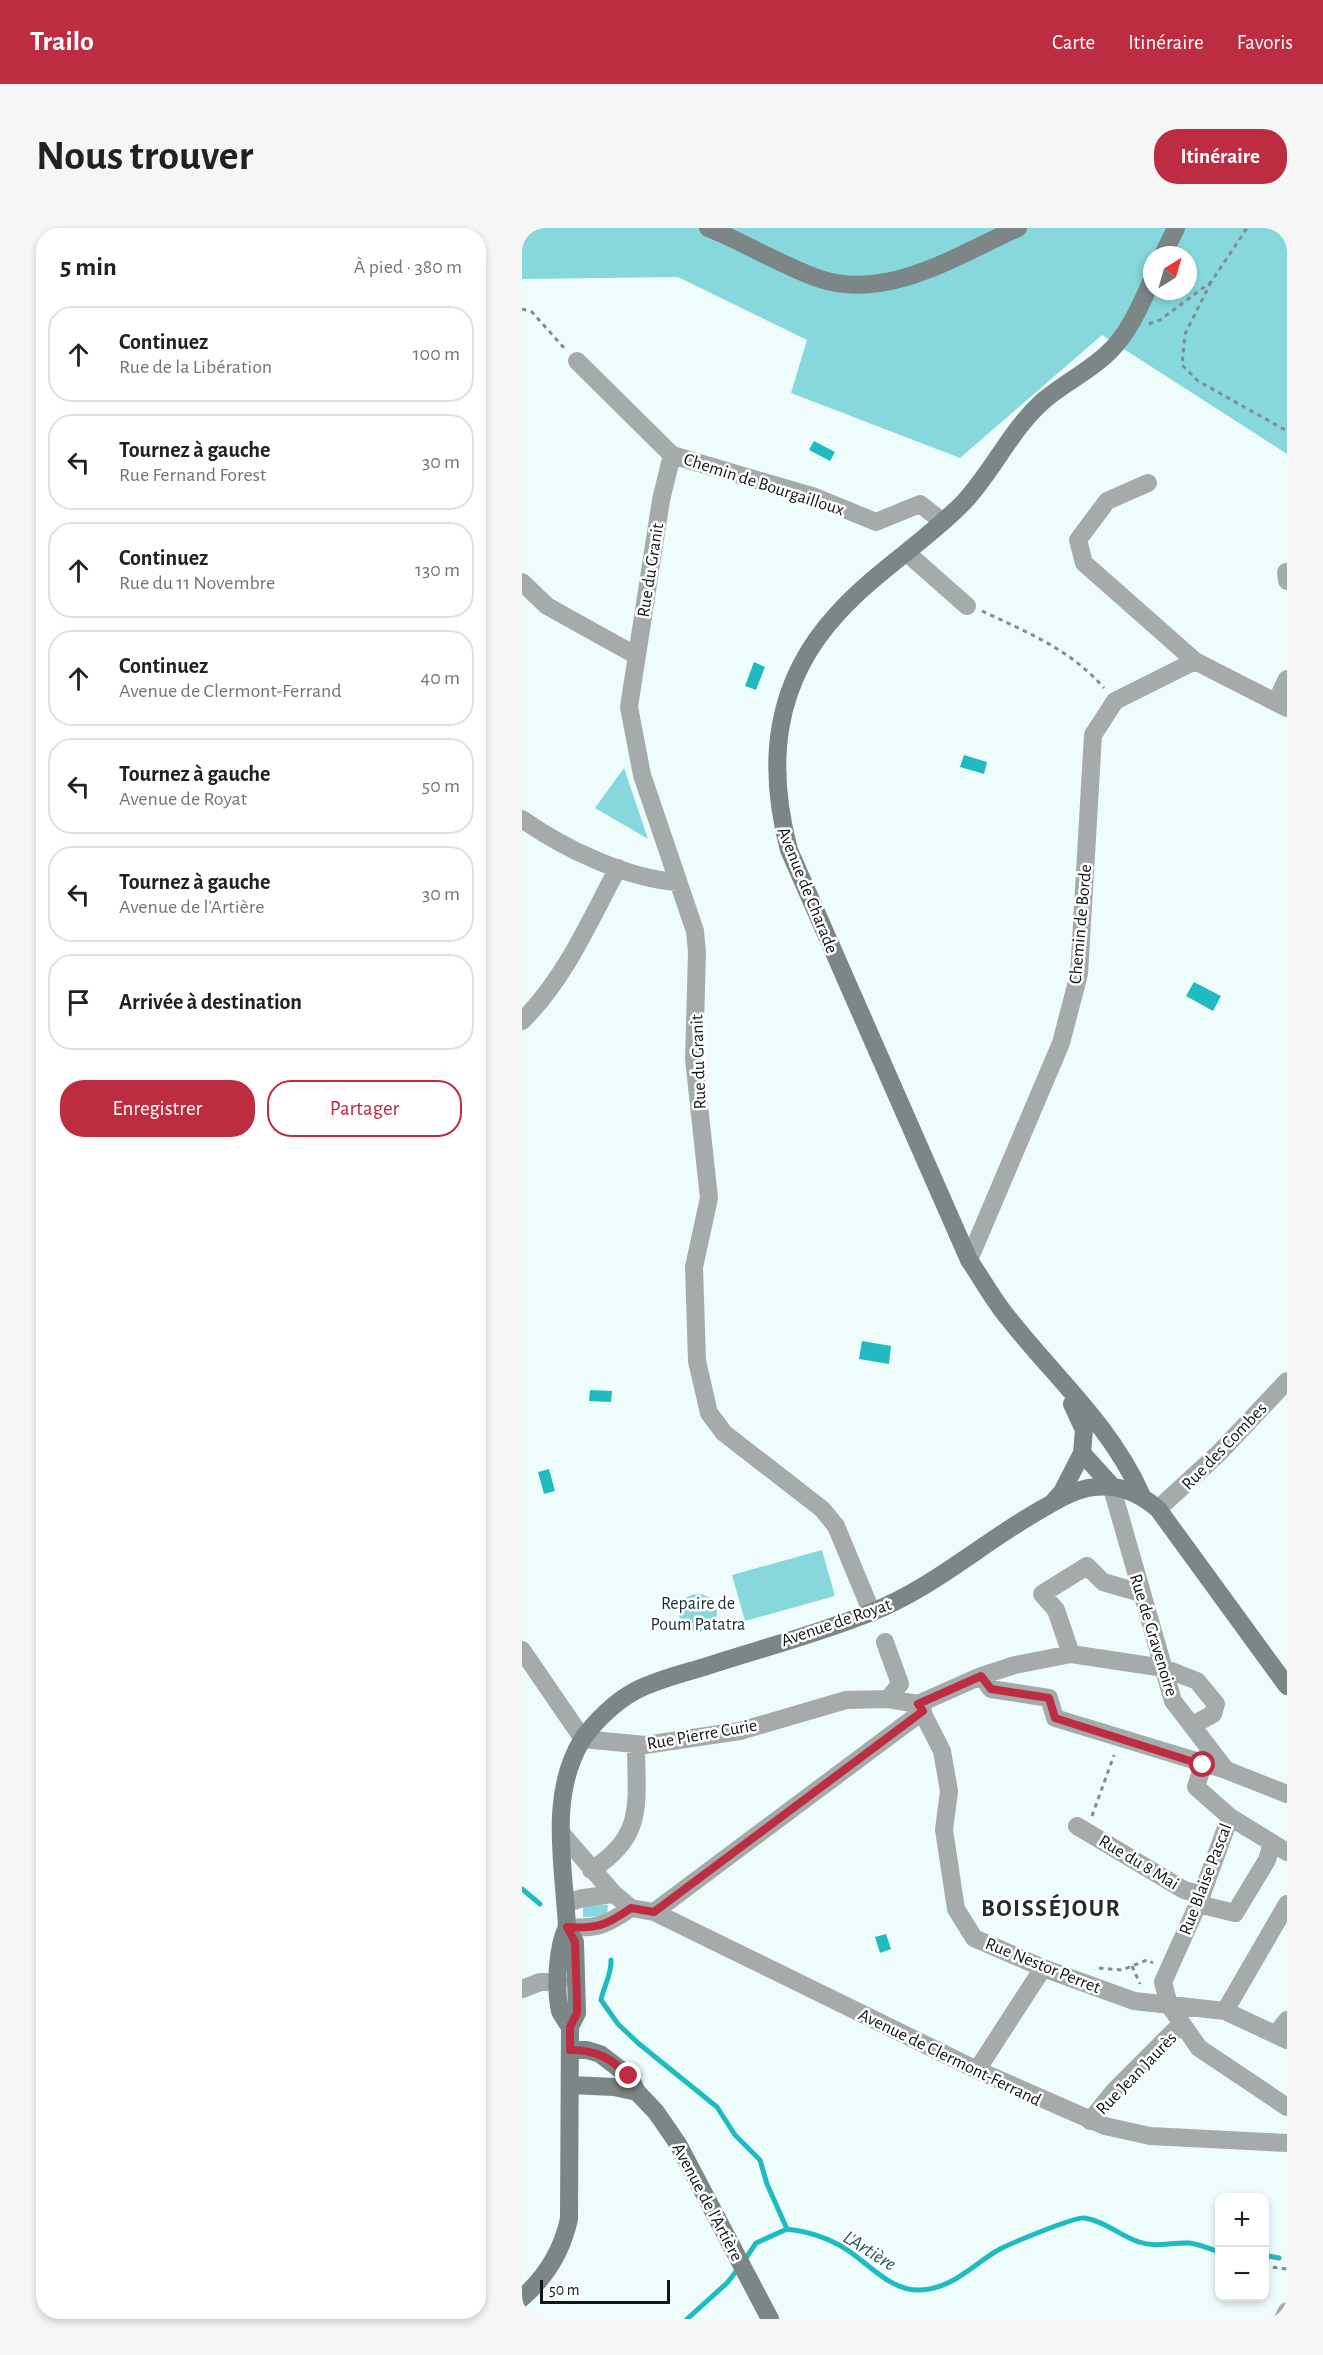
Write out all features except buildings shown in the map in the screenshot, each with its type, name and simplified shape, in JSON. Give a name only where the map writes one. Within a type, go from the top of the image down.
[{"type":"street","points":[[708,228],[818,278],[864,287],[910,277],[1018,228]]},
{"type":"street","points":[[1167,246],[1176,228]]},
{"type":"street","name":"Avenue de Charade","points":[[1141,1494],[1129,1466],[1057,1372],[1002,1310],[969,1260],[789,850],[779,813],[775,773],[777,737],[789,688],[810,649],[838,613],[966,500],[1021,424],[1043,401],[1112,349],[1136,315],[1143,300]]},
{"type":"street","name":"Chemin de Bourgailloux","points":[[577,361],[672,455],[815,497],[876,522],[920,504],[943,522]]},
{"type":"street","name":"Rue du Granit","points":[[672,455],[661,500],[629,706],[642,775],[695,931],[697,953],[694,1059],[709,1198],[694,1267],[697,1361],[709,1413],[724,1433],[822,1509],[836,1526],[872,1613]]},
{"type":"street","points":[[1148,483],[1107,501],[1078,540],[1084,563],[1194,661],[1281,705],[1287,679]]},
{"type":"street","points":[[907,553],[967,606]]},
{"type":"street","points":[[522,582],[547,606],[637,656]]},
{"type":"street","points":[[1115,701],[1194,661]]},
{"type":"street","name":"Chemin de Borde","points":[[969,1260],[1061,1043],[1079,974],[1093,735],[1115,701]]},
{"type":"street","points":[[522,819],[549,837],[618,868],[662,881],[678,882]]},
{"type":"street","points":[[522,1020],[545,993],[568,958],[618,868]]},
{"type":"street","name":"Avenue de Charade","points":[[1052,1503],[1062,1492],[1082,1453],[1084,1430],[1057,1372]]},
{"type":"street","name":"Rue des Combes","points":[[1158,1509],[1219,1453],[1287,1381]]},
{"type":"street","points":[[1082,1453],[1111,1485]]},
{"type":"street","name":"Avenue de Royat","points":[[567,1927],[560,1943],[559,1982],[560,2012],[570,2027],[577,2013],[575,1942],[567,1927],[561,1795],[569,1769],[583,1739],[610,1709],[634,1691],[872,1613],[922,1589],[1014,1525],[1052,1503],[1086,1488],[1111,1485],[1141,1494],[1158,1509],[1287,1686]]},
{"type":"street","name":"Rue de Gravenoire","points":[[1111,1485],[1173,1701],[1226,1770]]},
{"type":"street","points":[[1071,1653],[1056,1610],[1042,1594],[1087,1566],[1103,1582],[1141,1593]]},
{"type":"street","points":[[885,1642],[900,1684],[888,1699]]},
{"type":"street","points":[[522,1650],[583,1739]]},
{"type":"street","points":[[654,1912],[920,1708],[981,1676],[1015,1665],[1071,1653],[1164,1668],[1197,1681],[1216,1704],[1213,1714],[1193,1725]]},
{"type":"street","points":[[981,1676],[991,1689],[1049,1698],[1055,1718],[1203,1765],[1226,1770],[1287,1794]]},
{"type":"street","name":"Rue Pierre Curie","points":[[583,1739],[636,1744],[740,1731],[846,1700],[888,1699],[920,1708]]},
{"type":"street","name":"Rue Nestor Perret","points":[[920,1708],[942,1751],[950,1791],[944,1830],[956,1909],[974,1938],[1043,1968],[1134,2001],[1225,2011],[1283,2031]]},
{"type":"street","points":[[591,1870],[608,1859],[624,1843],[634,1825],[636,1744]]},
{"type":"street","name":"Rue Blaise Pascal","points":[[1169,2005],[1163,1982],[1200,1900],[1230,1817],[1196,1787],[1203,1765]]},
{"type":"street","points":[[1230,1817],[1279,1848]]},
{"type":"street","name":"Rue du 8 Mai","points":[[1082,1828],[1200,1900],[1235,1913],[1267,1860],[1279,1848]]},
{"type":"street","name":"Avenue de Clermont-Ferrand","points":[[561,1833],[591,1870],[631,1908],[654,1912],[977,2070],[1090,2121],[1150,2136],[1287,2143]]},
{"type":"street","points":[[566,1903],[614,1894]]},
{"type":"street","points":[[1225,2011],[1287,1904]]},
{"type":"street","points":[[567,1927],[585,1928],[605,1925],[631,1908]]},
{"type":"street","points":[[977,2070],[1043,1968]]},
{"type":"street","points":[[522,1989],[540,1982],[559,1982]]},
{"type":"street","points":[[1169,2005],[1199,2048],[1287,2107]]},
{"type":"street","name":"Rue Jean Jaurès","points":[[1090,2121],[1115,2091],[1181,2024]]},
{"type":"street","points":[[522,2298],[547,2273],[565,2238],[569,2219],[570,2027]]},
{"type":"street","name":"Avenue de l'Artière","points":[[570,2050],[587,2050],[600,2054],[629,2076],[637,2092],[656,2112],[678,2144],[770,2319]]},
{"type":"street","points":[[571,2085],[614,2087],[637,2092]]},
{"type":"street","points":[[1283,2319],[1287,2311]]},
{"type":"path","points":[[1247,228],[1211,282],[1185,334],[1182,365],[1198,381],[1287,431]]},
{"type":"path","points":[[1123,334],[1160,320],[1211,282]]},
{"type":"path","points":[[522,309],[532,312],[577,361]]},
{"type":"path","points":[[967,606],[1056,646],[1093,675],[1115,701]]},
{"type":"path","points":[[1082,1828],[1120,1739]]},
{"type":"path","points":[[1092,1966],[1122,1970],[1147,1960],[1167,1971]]},
{"type":"path","points":[[1132,1966],[1140,1984]]},
{"type":"path","points":[[1269,2267],[1287,2269]]},
{"type":"green space","points":[[522,228],[1287,228],[1287,454],[1102,335],[960,458],[791,393],[807,340],[678,277],[522,279]]},
{"type":"green space","points":[[624,768],[648,839],[595,808]]},
{"type":"green space","points":[[822,1550],[835,1596],[745,1621],[732,1575]]},
{"type":"green space","name":"Repaire de Poum Patatra","points":[[698,1594],[712,1599],[717,1613],[712,1627],[698,1632],[684,1627],[679,1613],[684,1599]]},
{"type":"green space","points":[[583,1904],[608,1905],[607,1916],[583,1917]]},
{"type":"shaded area","points":[[814,441],[835,452],[830,461],[809,450]]},
{"type":"shaded area","points":[[754,662],[765,667],[756,690],[745,686]]},
{"type":"shaded area","points":[[964,755],[987,762],[984,774],[960,767]]},
{"type":"shaded area","points":[[1194,982],[1221,996],[1213,1011],[1186,996]]},
{"type":"shaded area","points":[[862,1341],[891,1346],[889,1364],[859,1359]]},
{"type":"shaded area","points":[[590,1390],[612,1391],[611,1402],[589,1401]]},
{"type":"shaded area","points":[[549,1469],[555,1491],[544,1494],[538,1472]]},
{"type":"shaded area","points":[[886,1934],[891,1949],[880,1953],[875,1937]]},
{"type":"waterway","name":"L'Artière","points":[[522,1889],[540,1904]]},
{"type":"waterway","name":"L'Artière","points":[[611,1960],[601,2000],[618,2024],[638,2043],[717,2107],[735,2135],[760,2160],[767,2184],[787,2229]]},
{"type":"waterway","name":"L'Artière","points":[[787,2229],[813,2234],[833,2242],[849,2251],[887,2280],[898,2286],[921,2290],[953,2280],[1000,2249],[1044,2230],[1085,2218],[1099,2222],[1145,2244],[1189,2243],[1215,2250]]},
{"type":"waterway","points":[[744,2261],[756,2243],[787,2229]]},
{"type":"waterway","name":"L'Artière","points":[[1269,2256],[1279,2258]]},
{"type":"waterway","points":[[687,2319],[727,2283],[738,2269]]},
{"type":"district","name":"BOISSÉJOUR","points":[[1051,1908]]},
{"type":"route","points":[[629,2076],[618,2065],[600,2054],[587,2050],[570,2050],[570,2027],[577,2013],[577,2000],[575,1942],[567,1927],[585,1928],[605,1925],[631,1908],[654,1912],[923,1711],[918,1704],[981,1676],[991,1689],[1049,1698],[1055,1718],[1203,1765]]}]
